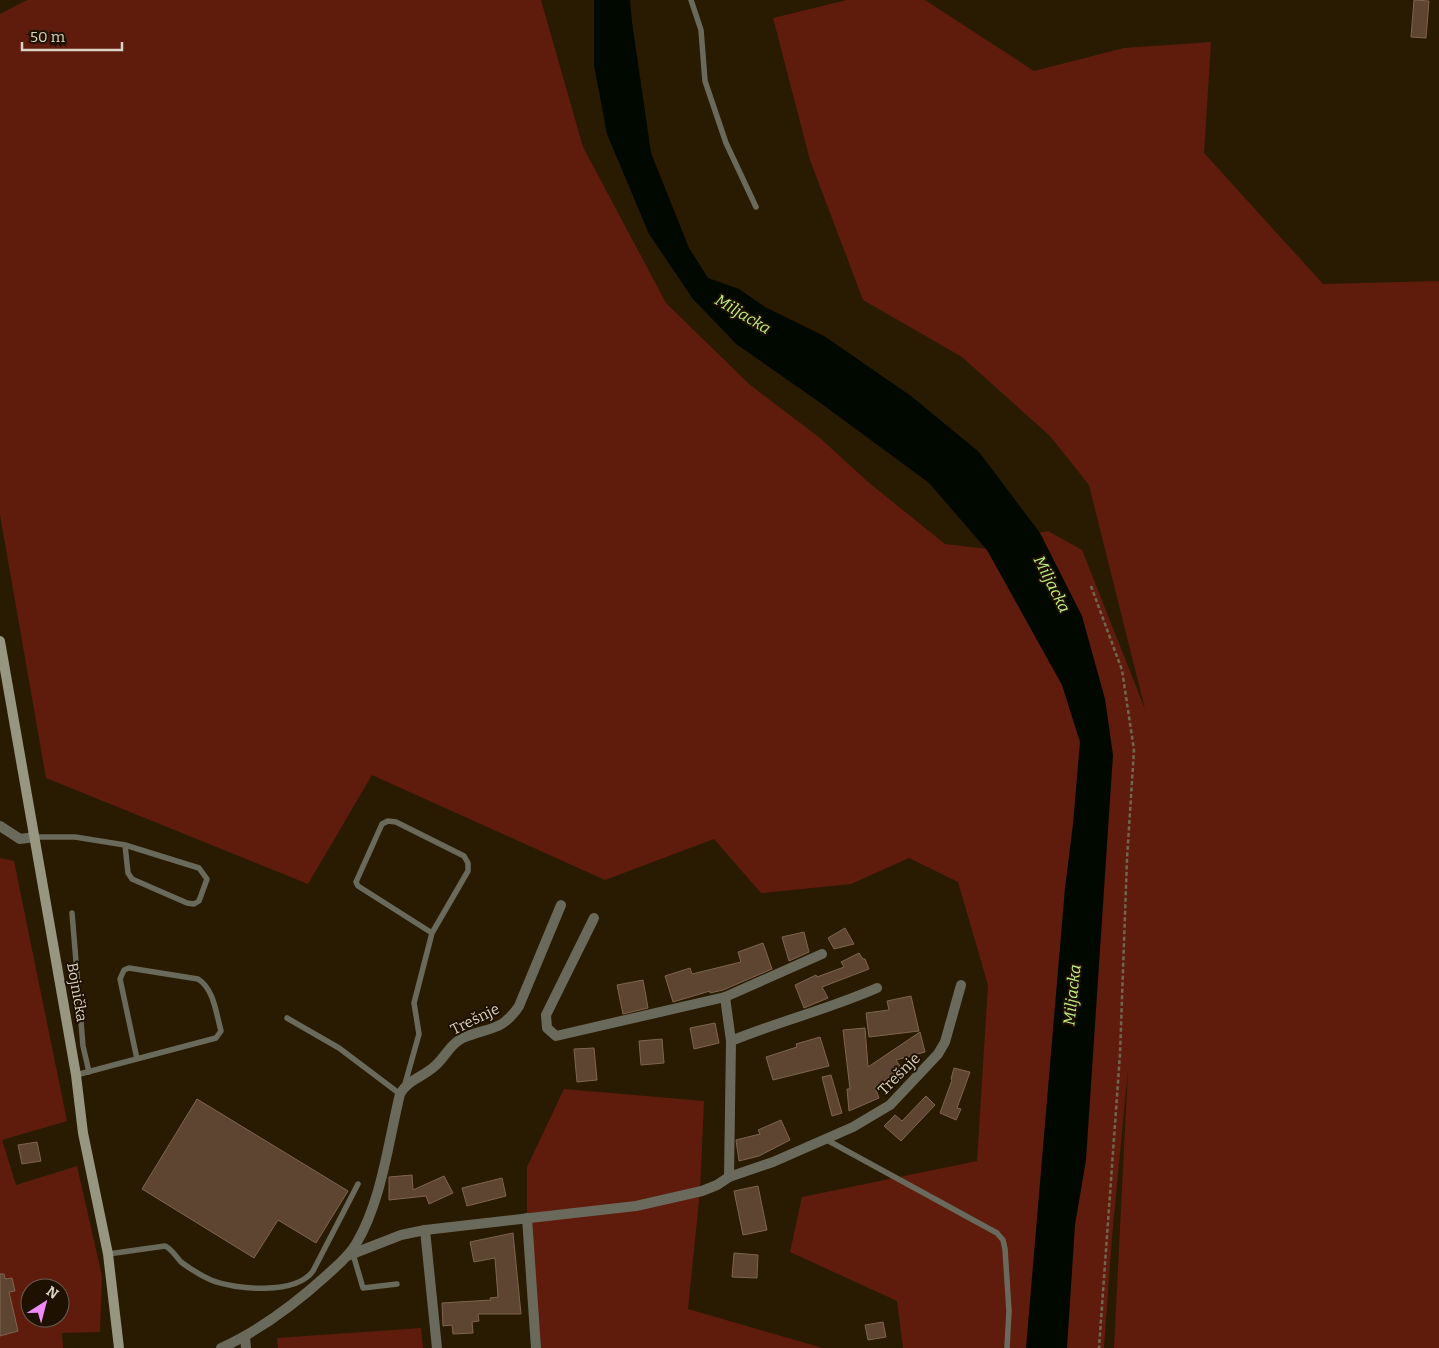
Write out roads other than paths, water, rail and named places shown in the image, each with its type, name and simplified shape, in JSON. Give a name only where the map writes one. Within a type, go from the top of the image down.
[{"type":"main road","name":"Bojnička","points":[[0,641],[76,1075],[83,1134],[108,1254],[120,1348]]},
{"type":"street","points":[[1,828],[20,839],[35,837]]},
{"type":"street","name":"Trešnje","points":[[221,1348],[245,1337],[298,1302],[350,1255],[359,1239],[377,1193],[400,1094],[405,1084],[436,1065],[452,1046],[463,1038],[492,1030],[512,1018],[519,1006],[561,905]]},
{"type":"street","points":[[594,918],[546,1015],[545,1022],[551,1033],[556,1036],[725,997],[822,954]]},
{"type":"street","name":"Trešnje","points":[[350,1255],[401,1235],[425,1230],[636,1206],[702,1192],[717,1186],[729,1177],[773,1162],[853,1127],[890,1105],[928,1067],[945,1042],[961,985]]},
{"type":"street","points":[[732,1041],[772,1025],[839,1005],[877,988]]},
{"type":"street","points":[[725,997],[732,1041],[729,1177]]},
{"type":"street","points":[[527,1218],[536,1348]]},
{"type":"street","points":[[425,1230],[437,1348]]},
{"type":"street","points":[[245,1337],[246,1348]]},
{"type":"lane","points":[[691,0],[701,30],[705,81],[726,143],[756,207]]},
{"type":"lane","points":[[405,1084],[419,1034],[414,1003],[432,933],[468,871],[468,863],[464,856],[396,822],[388,820],[382,824],[356,882],[358,886],[432,933]]},
{"type":"lane","points":[[35,837],[76,837],[125,845],[199,868],[206,879],[199,901],[194,904],[187,903],[132,880],[128,873],[125,845]]},
{"type":"lane","points":[[72,913],[83,1046],[89,1072]]},
{"type":"lane","points":[[76,1075],[89,1072],[216,1038],[220,1030],[211,997],[204,983],[198,979],[149,971],[129,968],[124,970],[120,979],[137,1059]]},
{"type":"lane","points":[[287,1018],[340,1048],[400,1094]]},
{"type":"lane","points":[[825,1139],[997,1233],[1003,1240],[1005,1249],[1009,1311],[1007,1348]]},
{"type":"lane","points":[[108,1254],[165,1246],[184,1264],[211,1280],[239,1288],[293,1286],[313,1271],[358,1184]]},
{"type":"lane","points":[[350,1255],[363,1288],[397,1284]]},
{"type":"water","name":"Miljacka","points":[[594,0],[630,0],[651,153],[689,248],[708,278],[739,289],[765,307],[824,336],[911,396],[979,452],[1040,533],[1082,616],[1105,699],[1113,755],[1086,1160],[1075,1225],[1067,1348],[1026,1348],[1065,888],[1080,742],[1062,685],[987,550],[929,483],[736,344],[693,299],[649,234],[607,134],[594,65]]}]
